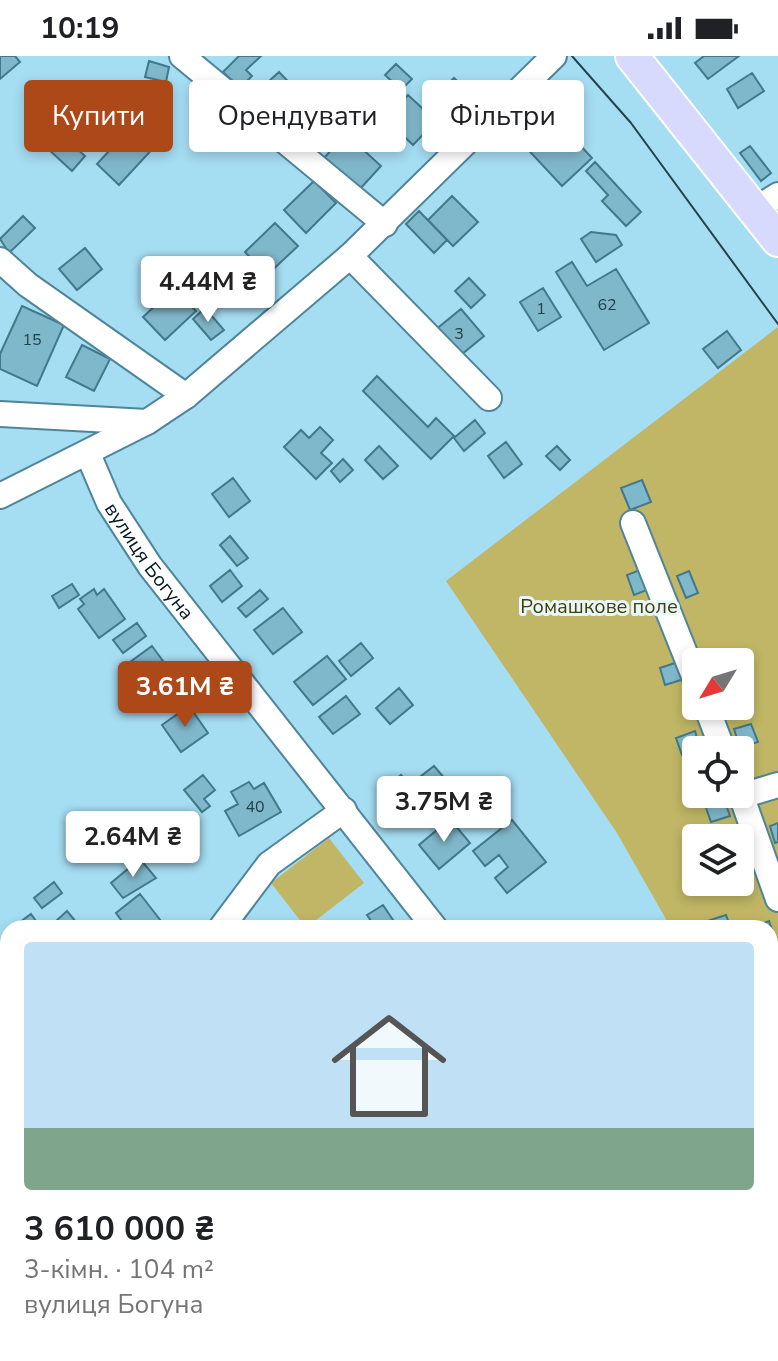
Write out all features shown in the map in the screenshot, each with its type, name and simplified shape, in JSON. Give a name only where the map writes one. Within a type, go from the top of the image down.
[{"type":"main road","points":[[632,56],[767,202],[778,240]]},
{"type":"street","points":[[182,56],[385,224]]},
{"type":"street","points":[[0,496],[88,454],[147,422],[186,396],[385,224],[554,56]]},
{"type":"street","points":[[350,256],[489,398]]},
{"type":"street","points":[[0,260],[41,294],[186,396]]},
{"type":"street","points":[[0,414],[147,422]]},
{"type":"street","name":"вулиця Богуна","points":[[88,454],[109,503],[150,566],[429,920]]},
{"type":"street","points":[[633,523],[683,648]]},
{"type":"street","points":[[754,791],[778,785]]},
{"type":"street","points":[[746,808],[778,899]]},
{"type":"street","points":[[227,920],[269,864],[344,810]]},
{"type":"green space","name":"Ромашкове поле","points":[[778,327],[778,920],[666,920],[617,833],[446,581]]},
{"type":"green space","points":[[329,838],[364,883],[316,920],[300,920],[271,883]]},
{"type":"building","points":[[0,56],[15,56],[20,62],[0,79]]},
{"type":"building","points":[[239,56],[261,56],[246,70],[252,76],[248,80],[232,80],[223,72]]},
{"type":"building","points":[[704,56],[739,56],[708,79],[695,63]]},
{"type":"building","points":[[149,61],[169,67],[166,80],[145,77]]},
{"type":"building","points":[[396,64],[412,79],[406,85],[406,80],[390,80],[385,75]]},
{"type":"building","points":[[279,72],[287,80],[270,80]]},
{"type":"building","points":[[752,73],[764,91],[738,108],[727,89]]},
{"type":"building","points":[[408,95],[422,108],[422,136],[413,145],[406,138]]},
{"type":"building","points":[[750,146],[771,173],[761,181],[740,153]]},
{"type":"building","points":[[584,149],[592,158],[562,186],[530,152],[584,152]]},
{"type":"building","points":[[51,152],[81,152],[85,156],[72,171]]},
{"type":"building","points":[[108,152],[150,152],[119,185],[97,164]]},
{"type":"building","points":[[330,152],[366,152],[381,166],[359,190],[324,158]]},
{"type":"building","points":[[595,162],[641,212],[626,226],[602,201],[608,195],[586,171]]},
{"type":"building","points":[[314,181],[336,203],[306,233],[284,210]]},
{"type":"building","points":[[452,196],[478,222],[453,246],[428,220]]},
{"type":"building","points":[[419,211],[447,240],[434,253],[406,224]]},
{"type":"building","points":[[23,216],[35,228],[9,253],[0,239]]},
{"type":"building","points":[[275,223],[298,246],[267,275],[245,252]]},
{"type":"building","points":[[591,232],[616,235],[622,245],[596,262],[581,239]]},
{"type":"building","points":[[85,248],[102,269],[77,290],[59,269]]},
{"type":"building","points":[[572,262],[587,286],[616,269],[649,323],[604,350],[556,272]]},
{"type":"building","points":[[469,278],[485,295],[471,308],[455,291]]},
{"type":"building","points":[[174,288],[196,311],[165,340],[143,317]]},
{"type":"building","points":[[543,288],[561,317],[538,331],[520,302]]},
{"type":"building","points":[[22,306],[64,325],[37,386],[0,369],[0,354]]},
{"type":"building","points":[[205,308],[224,330],[211,340],[193,319]]},
{"type":"building","points":[[461,309],[484,336],[456,359],[434,331]]},
{"type":"building","points":[[727,331],[741,350],[718,368],[703,349]]},
{"type":"building","points":[[82,345],[110,359],[94,391],[66,377]]},
{"type":"building","points":[[377,376],[428,427],[436,418],[454,436],[431,459],[363,391]]},
{"type":"building","points":[[475,420],[485,433],[464,451],[454,438]]},
{"type":"building","points":[[320,427],[333,440],[321,453],[332,463],[316,479],[284,447],[301,430],[309,438]]},
{"type":"building","points":[[506,442],[522,464],[504,478],[488,456]]},
{"type":"building","points":[[379,446],[398,466],[383,479],[365,460]]},
{"type":"building","points":[[557,446],[570,460],[560,470],[546,456]]},
{"type":"building","points":[[343,459],[353,470],[340,482],[331,471]]},
{"type":"building","points":[[233,478],[250,501],[229,517],[212,494]]},
{"type":"building","points":[[642,480],[651,502],[630,510],[621,488]]},
{"type":"building","points":[[230,536],[248,558],[237,566],[220,545]]},
{"type":"building","points":[[645,568],[652,588],[634,595],[627,575]]},
{"type":"building","points":[[230,570],[242,586],[222,602],[210,586]]},
{"type":"building","points":[[689,571],[698,593],[686,598],[677,576]]},
{"type":"building","points":[[72,584],[79,595],[59,608],[52,596]]},
{"type":"building","points":[[94,589],[97,595],[104,589],[125,619],[99,638],[78,609],[84,604],[80,599]]},
{"type":"building","points":[[260,590],[268,599],[246,617],[238,608]]},
{"type":"building","points":[[283,608],[302,632],[273,654],[254,630]]},
{"type":"building","points":[[137,623],[146,636],[123,653],[113,640]]},
{"type":"building","points":[[361,643],[373,658],[351,676],[339,661]]},
{"type":"building","points":[[152,646],[171,672],[145,691],[126,665]]},
{"type":"building","points":[[327,656],[346,679],[313,705],[294,682]]},
{"type":"building","points":[[678,662],[682,680],[665,685],[660,668]]},
{"type":"building","points":[[399,688],[413,705],[390,724],[376,708]]},
{"type":"building","points":[[346,696],[360,714],[333,734],[319,717]]},
{"type":"building","points":[[189,706],[208,733],[181,752],[162,725]]},
{"type":"building","points":[[751,724],[758,742],[754,743],[754,736],[736,736],[734,729]]},
{"type":"building","points":[[695,731],[696,736],[682,736],[682,755],[676,738]]},
{"type":"building","points":[[434,766],[446,780],[432,792],[420,777]]},
{"type":"building","points":[[203,775],[215,790],[204,799],[210,806],[202,812],[184,790]]},
{"type":"building","points":[[401,775],[418,794],[395,813],[379,794]]},
{"type":"building","points":[[249,782],[254,789],[264,783],[281,812],[239,836],[225,811],[238,804],[231,792]]},
{"type":"building","points":[[448,788],[458,800],[442,814],[431,801]]},
{"type":"building","points":[[706,808],[727,808],[730,816],[711,822]]},
{"type":"building","points":[[450,819],[470,843],[439,869],[419,845]]},
{"type":"building","points":[[512,820],[546,862],[507,893],[495,878],[508,867],[499,855],[485,866],[473,851]]},
{"type":"building","points":[[778,823],[778,842],[775,843],[770,826]]},
{"type":"building","points":[[140,859],[156,878],[123,898],[111,883]]},
{"type":"building","points":[[54,882],[62,893],[42,908],[34,898]]},
{"type":"building","points":[[140,894],[160,920],[121,920],[116,913]]},
{"type":"building","points":[[383,905],[393,920],[370,920],[367,915]]},
{"type":"building","points":[[67,911],[74,920],[57,920]]},
{"type":"building","points":[[726,915],[728,920],[710,920]]},
{"type":"tram line","points":[[572,56],[631,123],[778,324]]}]
